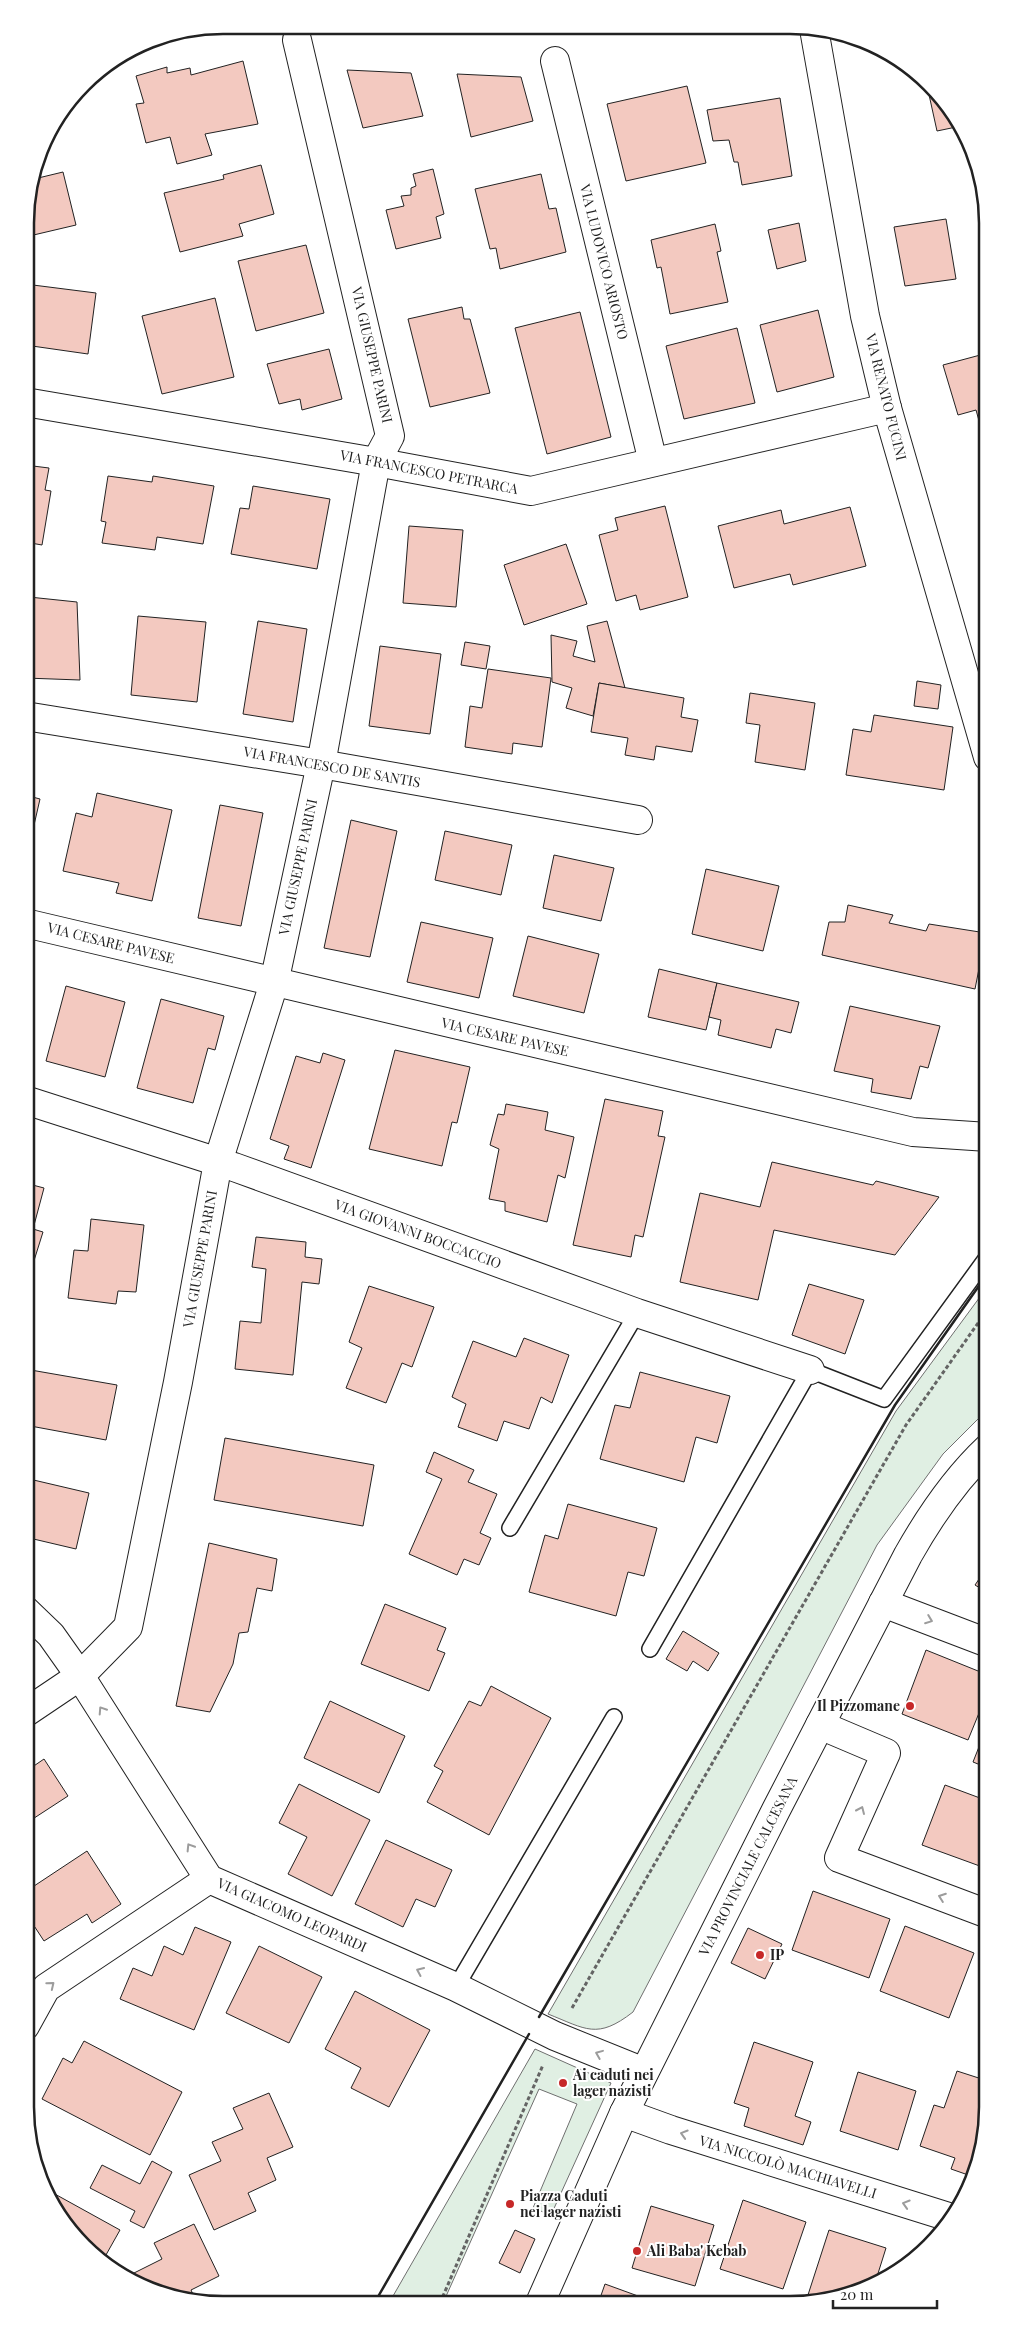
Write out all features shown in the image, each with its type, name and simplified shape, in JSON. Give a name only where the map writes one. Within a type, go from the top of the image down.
[{"type":"street","name":"VIA RENATO FUCINI","points":[[815,35],[865,316],[887,408],[979,726]]},
{"type":"street","name":"VIA GIUSEPPE PARINI","points":[[34,1707],[80,1676],[128,1627],[178,1382],[218,1162],[274,982],[320,764],[376,462],[390,436],[381,391],[297,40]]},
{"type":"street","name":"VIA LUDOVICO ARIOSTO","points":[[555,62],[652,462]]},
{"type":"street","name":"VIA FRANCESCO PETRARCA","points":[[34,404],[376,462],[531,491],[887,408]]},
{"type":"street","name":"VIA FRANCESCO DE SANTIS","points":[[34,717],[320,764],[638,820]]},
{"type":"street","name":"VIA CESARE PAVESE","points":[[34,925],[913,1132],[979,1136]]},
{"type":"street","name":"VIA GIOVANNI BOCCACCIO","points":[[34,1103],[218,1162],[637,1313],[810,1370]]},
{"type":"street","name":"VIA PROVINCIALE CALCESANA","points":[[544,2296],[624,2112],[820,1725],[928,1520],[958,1481],[979,1458]]},
{"type":"street","points":[[884,1603],[979,1640]]},
{"type":"street","name":"VIA GIACOMO LEOPARDI","points":[[34,1619],[50,1635],[80,1676],[210,1879],[456,1987],[555,2036],[644,2072]]},
{"type":"street","points":[[820,1725],[886,1754],[839,1858],[979,1911]]},
{"type":"street","points":[[34,2010],[46,1988],[210,1879]]},
{"type":"street","name":"VIA NICCOLÒ MACHIAVELLI","points":[[624,2112],[671,2130],[944,2216]]},
{"type":"lane","points":[[650,1649],[810,1370],[884,1399],[979,1268]]},
{"type":"lane","points":[[510,1528],[637,1313]]},
{"type":"lane","points":[[456,1987],[614,1717]]},
{"type":"path","points":[[443,2296],[555,2036],[906,1426],[979,1322]]},
{"type":"green space","points":[[979,1298],[979,1418],[943,1454],[877,1545],[633,2012],[621,2021],[600,2029],[582,2027],[548,2014],[896,1411]]},
{"type":"green space","points":[[535,2049],[611,2083],[551,2215],[533,2208],[577,2104],[539,2089],[446,2296],[393,2296]]},
{"type":"building","points":[[243,61],[258,124],[205,134],[212,155],[177,164],[170,137],[146,143],[136,104],[144,103],[136,76],[167,67],[167,73],[190,68],[191,75]]},
{"type":"building","points":[[347,70],[411,73],[423,116],[363,128]]},
{"type":"building","points":[[457,74],[521,77],[533,121],[471,137]]},
{"type":"building","points":[[687,86],[706,163],[626,181],[607,104]]},
{"type":"building","points":[[929,95],[954,128],[937,131]]},
{"type":"building","points":[[780,98],[792,176],[742,185],[738,162],[734,162],[729,140],[713,141],[707,110]]},
{"type":"building","points":[[261,165],[274,214],[239,224],[243,236],[180,252],[164,193],[224,179],[223,175]]},
{"type":"building","points":[[433,169],[444,214],[436,217],[441,238],[396,249],[386,210],[404,206],[401,196],[411,195],[411,188],[416,186],[413,174]]},
{"type":"building","points":[[63,172],[76,225],[34,235],[35,198],[39,178]]},
{"type":"building","points":[[541,174],[549,209],[556,208],[566,252],[500,269],[496,248],[490,249],[475,189]]},
{"type":"building","points":[[946,219],[956,279],[905,286],[894,227]]},
{"type":"building","points":[[799,223],[806,261],[777,269],[768,230]]},
{"type":"building","points":[[715,224],[721,251],[717,252],[728,302],[670,314],[661,267],[657,268],[651,240]]},
{"type":"building","points":[[306,245],[324,313],[256,331],[238,261]]},
{"type":"building","points":[[34,285],[96,293],[88,354],[34,346]]},
{"type":"building","points":[[215,298],[234,377],[162,394],[142,316]]},
{"type":"building","points":[[462,307],[464,319],[470,319],[490,393],[430,407],[408,319]]},
{"type":"building","points":[[818,310],[834,377],[777,392],[760,325]]},
{"type":"building","points":[[580,312],[611,437],[547,454],[515,328]]},
{"type":"building","points":[[737,328],[755,403],[684,419],[666,346]]},
{"type":"building","points":[[329,349],[342,399],[302,410],[300,399],[279,404],[267,364]]},
{"type":"building","points":[[979,355],[979,421],[976,410],[958,415],[943,365]]},
{"type":"building","points":[[34,466],[49,468],[45,490],[51,491],[42,545],[34,544]]},
{"type":"building","points":[[108,476],[152,482],[153,476],[214,486],[203,544],[157,537],[155,550],[102,543],[106,522],[101,521]]},
{"type":"building","points":[[253,486],[330,499],[317,569],[231,554],[240,508],[249,509]]},
{"type":"building","points":[[665,506],[688,597],[640,610],[636,595],[616,601],[599,535],[618,530],[615,518]]},
{"type":"building","points":[[850,507],[866,566],[793,585],[790,574],[734,588],[718,526],[781,510],[784,524]]},
{"type":"building","points":[[409,526],[463,530],[456,607],[403,603]]},
{"type":"building","points":[[566,544],[587,604],[524,625],[504,565]]},
{"type":"building","points":[[34,598],[77,602],[80,680],[34,678]]},
{"type":"building","points":[[138,616],[206,622],[197,702],[131,695]]},
{"type":"building","points":[[258,621],[307,629],[293,722],[243,714]]},
{"type":"building","points":[[607,621],[625,688],[599,683],[593,716],[566,708],[572,688],[552,682],[551,635],[577,641],[573,656],[595,662],[587,626]]},
{"type":"building","points":[[465,642],[490,646],[486,669],[461,665]]},
{"type":"building","points":[[380,646],[441,654],[430,734],[369,726]]},
{"type":"building","points":[[488,669],[551,678],[542,747],[513,743],[512,754],[465,747],[470,706],[482,708]]},
{"type":"building","points":[[917,681],[941,685],[938,709],[914,706]]},
{"type":"building","points":[[599,683],[684,698],[681,717],[698,720],[692,752],[656,746],[654,760],[625,755],[628,738],[591,732]]},
{"type":"building","points":[[750,693],[815,703],[805,770],[755,762],[760,725],[746,723]]},
{"type":"building","points":[[874,715],[953,727],[944,790],[846,775],[853,729],[871,732]]},
{"type":"building","points":[[97,793],[172,810],[152,901],[116,893],[119,883],[63,871],[76,813],[92,817]]},
{"type":"building","points":[[34,797],[40,799],[34,825]]},
{"type":"building","points":[[220,805],[263,813],[241,926],[198,918]]},
{"type":"building","points":[[351,820],[397,831],[370,957],[324,948]]},
{"type":"building","points":[[445,831],[512,845],[501,895],[435,880]]},
{"type":"building","points":[[554,855],[614,868],[601,921],[543,908]]},
{"type":"building","points":[[706,869],[779,886],[763,951],[692,934]]},
{"type":"building","points":[[848,905],[893,915],[889,923],[926,931],[929,924],[979,932],[979,969],[975,989],[822,955],[829,922],[845,922]]},
{"type":"building","points":[[421,922],[493,938],[479,998],[407,982]]},
{"type":"building","points":[[528,936],[599,954],[584,1013],[513,996]]},
{"type":"building","points":[[659,969],[717,983],[706,1030],[648,1017]]},
{"type":"building","points":[[717,983],[799,1002],[791,1033],[776,1029],[771,1048],[718,1035],[721,1020],[709,1017]]},
{"type":"building","points":[[66,986],[125,1002],[105,1077],[46,1061]]},
{"type":"building","points":[[161,999],[224,1016],[215,1050],[208,1048],[193,1103],[137,1088]]},
{"type":"building","points":[[850,1006],[940,1026],[928,1068],[920,1066],[911,1099],[871,1092],[873,1079],[834,1071]]},
{"type":"building","points":[[395,1050],[470,1067],[457,1123],[452,1122],[442,1166],[369,1149]]},
{"type":"building","points":[[323,1053],[345,1060],[311,1168],[284,1159],[289,1146],[270,1139],[296,1056],[320,1063]]},
{"type":"building","points":[[605,1099],[663,1111],[658,1136],[665,1137],[643,1237],[635,1235],[631,1257],[573,1245]]},
{"type":"building","points":[[506,1104],[548,1112],[545,1130],[574,1137],[565,1178],[558,1175],[547,1222],[505,1211],[505,1202],[489,1199],[499,1149],[490,1145],[498,1114],[504,1115]]},
{"type":"building","points":[[772,1162],[873,1185],[876,1181],[939,1197],[895,1255],[774,1230],[758,1300],[680,1282],[700,1193],[760,1207]]},
{"type":"building","points":[[34,1185],[44,1188],[34,1225]]},
{"type":"building","points":[[91,1219],[144,1225],[136,1292],[118,1291],[116,1304],[68,1298],[74,1250],[88,1251]]},
{"type":"building","points":[[34,1229],[43,1232],[34,1261]]},
{"type":"building","points":[[256,1237],[306,1242],[305,1257],[322,1259],[319,1284],[302,1282],[293,1375],[235,1369],[240,1321],[261,1323],[266,1269],[252,1267]]},
{"type":"building","points":[[809,1284],[864,1300],[845,1354],[792,1335]]},
{"type":"building","points":[[369,1286],[434,1307],[412,1367],[402,1363],[386,1403],[346,1388],[362,1348],[349,1342]]},
{"type":"building","points":[[524,1338],[569,1355],[552,1403],[541,1397],[529,1429],[504,1421],[497,1441],[458,1427],[466,1404],[452,1397],[473,1341],[516,1357]]},
{"type":"building","points":[[34,1371],[117,1385],[106,1440],[34,1427]]},
{"type":"building","points":[[640,1372],[730,1396],[717,1443],[696,1437],[684,1482],[600,1459],[615,1405],[630,1408]]},
{"type":"building","points":[[225,1438],[374,1465],[363,1526],[214,1500]]},
{"type":"building","points":[[434,1452],[474,1470],[468,1482],[497,1494],[480,1533],[491,1538],[479,1565],[464,1559],[457,1575],[409,1554],[442,1479],[426,1472]]},
{"type":"building","points":[[34,1480],[89,1493],[76,1549],[34,1539]]},
{"type":"building","points":[[568,1504],[657,1528],[644,1576],[628,1572],[616,1616],[529,1592],[545,1535],[558,1539]]},
{"type":"building","points":[[209,1543],[277,1559],[272,1591],[257,1588],[248,1632],[239,1633],[233,1664],[210,1712],[176,1706]]},
{"type":"building","points":[[979,1579],[979,1587],[975,1585]]},
{"type":"building","points":[[385,1604],[446,1628],[437,1650],[445,1653],[429,1691],[361,1664]]},
{"type":"building","points":[[683,1631],[719,1653],[708,1671],[693,1661],[687,1671],[666,1659]]},
{"type":"building","points":[[926,1650],[979,1671],[979,1713],[968,1740],[902,1714]]},
{"type":"building","points":[[491,1686],[551,1718],[489,1835],[427,1802],[443,1771],[434,1766],[469,1701],[481,1706]]},
{"type":"building","points":[[330,1701],[405,1736],[379,1793],[304,1758]]},
{"type":"building","points":[[979,1747],[979,1764],[973,1762]]},
{"type":"building","points":[[44,1759],[68,1796],[34,1818],[34,1766]]},
{"type":"building","points":[[299,1784],[370,1820],[332,1896],[288,1874],[307,1837],[279,1823]]},
{"type":"building","points":[[945,1785],[979,1798],[979,1866],[922,1845]]},
{"type":"building","points":[[386,1840],[452,1870],[435,1907],[416,1899],[403,1927],[355,1904]]},
{"type":"building","points":[[87,1851],[121,1904],[92,1923],[87,1914],[44,1941],[34,1926],[34,1886]]},
{"type":"building","points":[[813,1891],[890,1919],[869,1978],[792,1950]]},
{"type":"building","points":[[905,1926],[974,1953],[949,2018],[880,1991]]},
{"type":"building","points":[[195,1927],[231,1942],[194,2030],[120,1999],[133,1968],[152,1976],[164,1946],[183,1955]]},
{"type":"building","points":[[748,1928],[782,1944],[765,1979],[731,1963]]},
{"type":"building","points":[[259,1946],[322,1977],[289,2043],[226,2013]]},
{"type":"building","points":[[355,1991],[430,2030],[389,2107],[351,2088],[361,2068],[325,2049]]},
{"type":"building","points":[[84,2041],[182,2092],[150,2155],[42,2099],[63,2058],[72,2063]]},
{"type":"building","points":[[754,2042],[813,2062],[795,2116],[811,2122],[803,2145],[744,2126],[749,2108],[734,2103]]},
{"type":"building","points":[[957,2071],[979,2078],[978,2132],[967,2175],[951,2169],[955,2158],[920,2146],[934,2105],[944,2108]]},
{"type":"building","points":[[858,2072],[916,2091],[898,2150],[840,2131]]},
{"type":"building","points":[[269,2093],[293,2147],[267,2158],[276,2180],[248,2193],[256,2211],[214,2230],[189,2175],[221,2161],[212,2142],[243,2129],[233,2108]]},
{"type":"building","points":[[152,2161],[172,2172],[144,2228],[130,2221],[135,2211],[90,2188],[102,2165],[140,2184]]},
{"type":"building","points":[[55,2194],[120,2230],[106,2255],[81,2232]]},
{"type":"building","points":[[743,2200],[806,2222],[783,2289],[720,2269]]},
{"type":"building","points":[[651,2206],[714,2225],[695,2286],[632,2268]]},
{"type":"building","points":[[194,2224],[219,2276],[191,2290],[193,2294],[150,2282],[133,2274],[162,2259],[154,2243]]},
{"type":"building","points":[[515,2230],[535,2239],[520,2273],[499,2263]]},
{"type":"building","points":[[829,2230],[886,2248],[877,2275],[839,2290],[808,2296]]},
{"type":"building","points":[[605,2284],[638,2296],[601,2296]]},
{"type":"wall","points":[[539,2017],[895,1405],[979,1286]]},
{"type":"wall","points":[[378,2296],[529,2034]]},
{"type":"place","name":"Il Pizzomane","points":[[910,1706]]},
{"type":"place","name":"IP","points":[[760,1955]]},
{"type":"place","name":"Ai caduti nei lager nazisti","points":[[563,2083]]},
{"type":"place","name":"Piazza Caduti nei lager nazisti","points":[[510,2204]]},
{"type":"place","name":"Ali Baba' Kebab","points":[[637,2251]]}]
